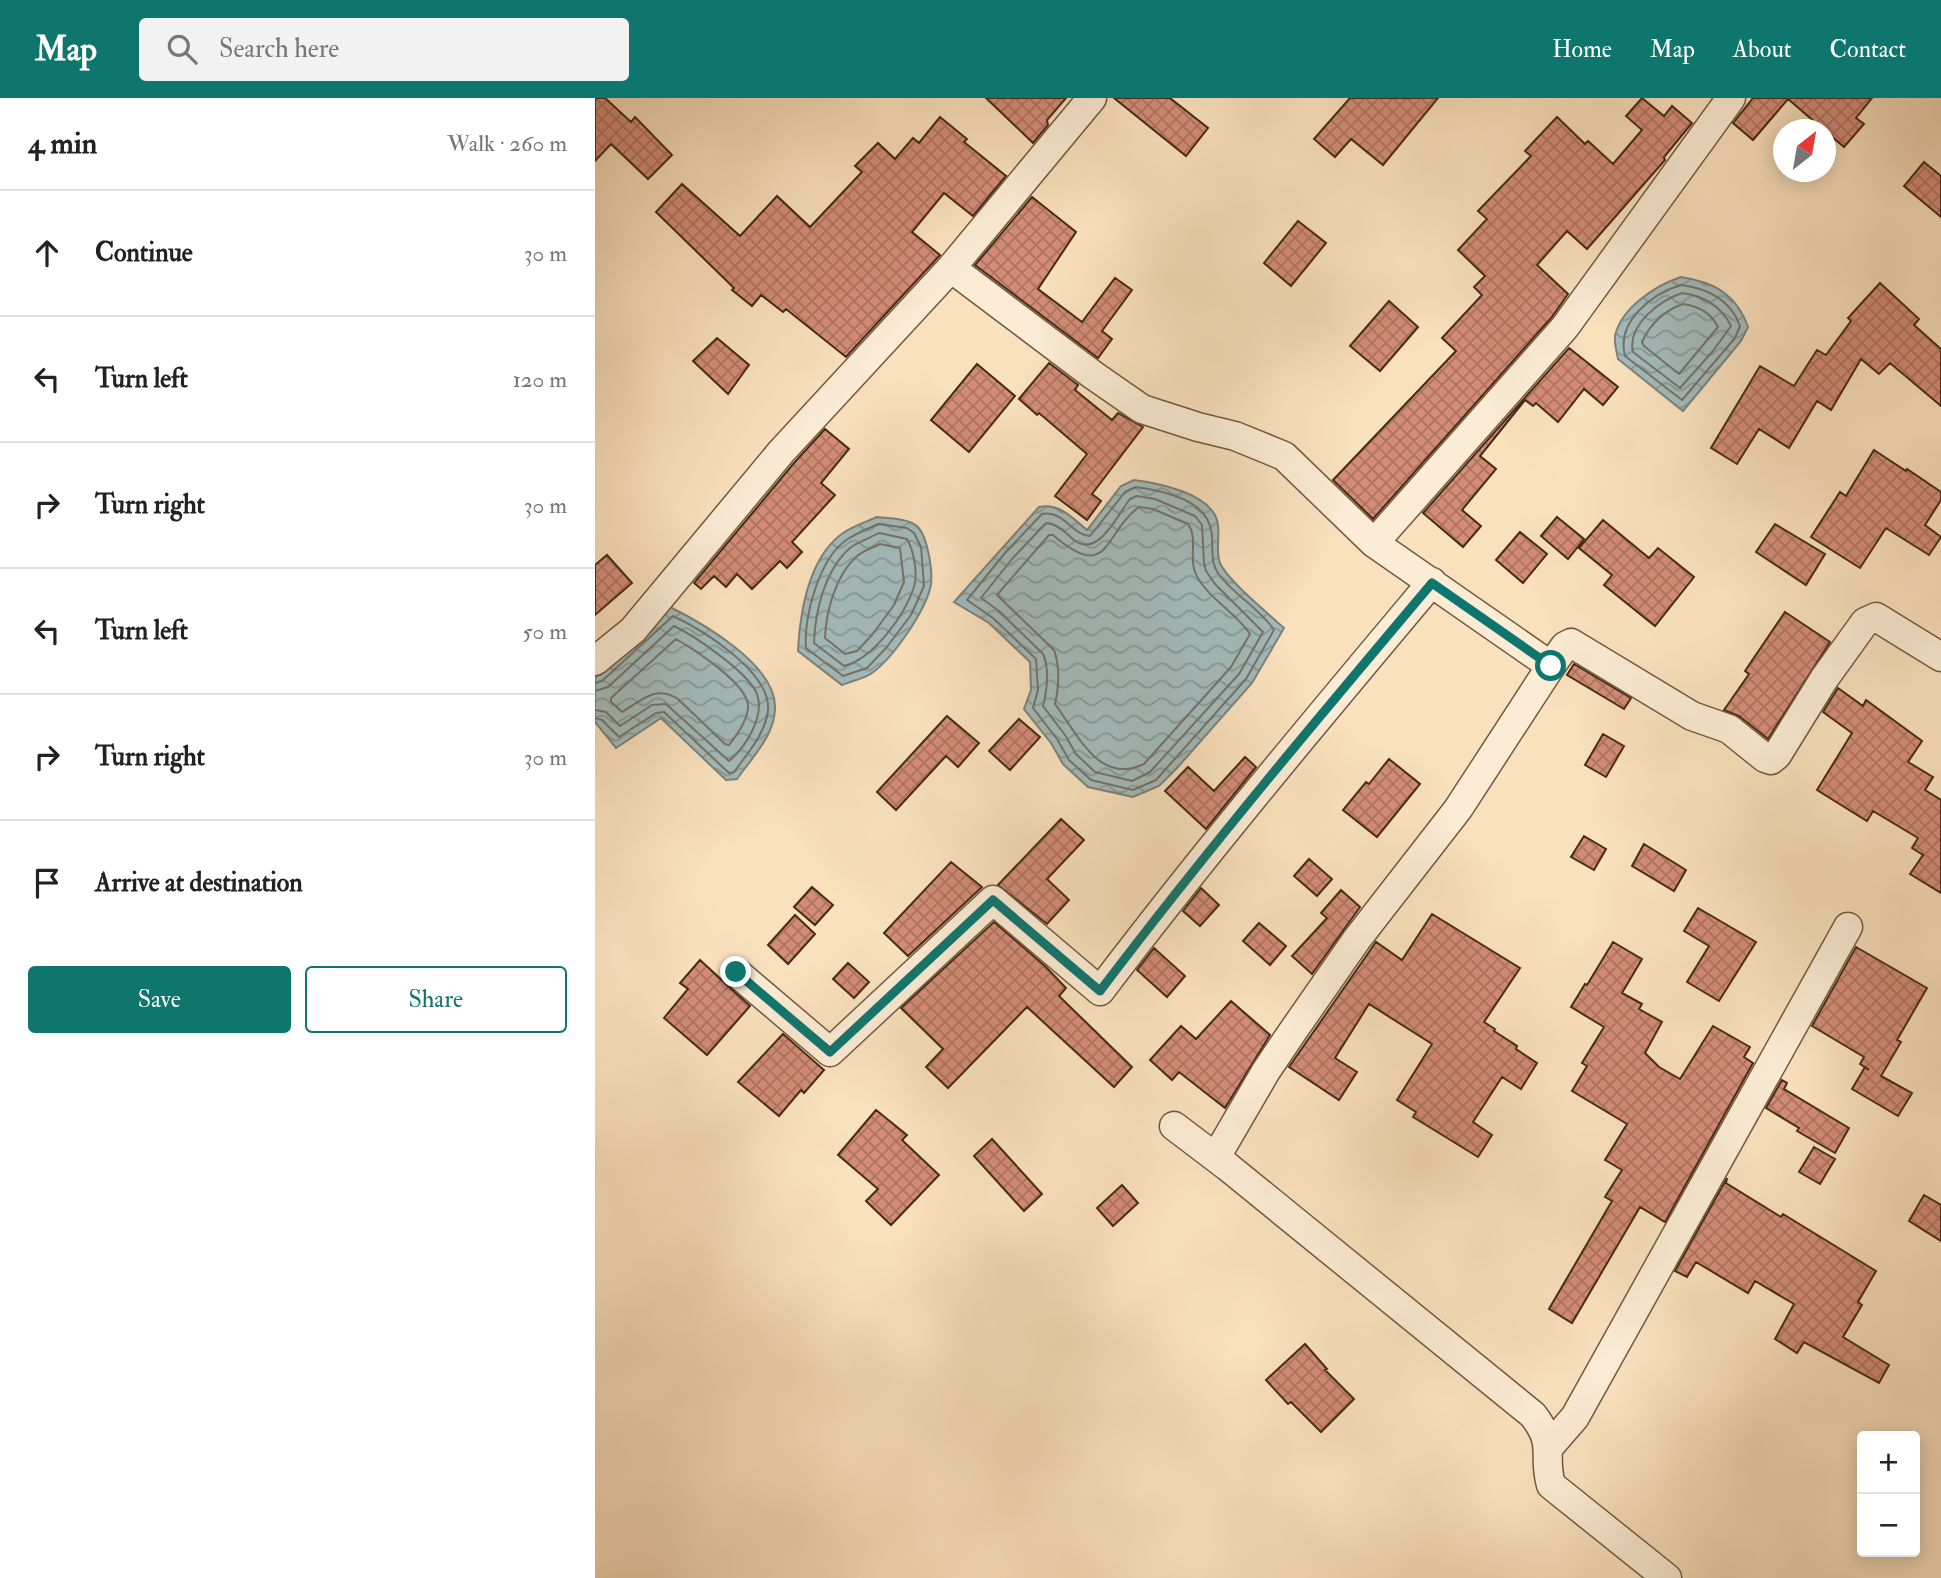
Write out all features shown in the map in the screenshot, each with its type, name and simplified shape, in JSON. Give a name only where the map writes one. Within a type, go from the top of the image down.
[{"type":"street","points":[[595,661],[633,630],[781,452],[951,268],[1092,98]]},
{"type":"street","points":[[1374,543],[1565,327],[1731,98]]},
{"type":"street","points":[[951,268],[1142,409],[1198,428],[1235,436],[1285,456],[1374,543],[1551,666]]},
{"type":"street","points":[[736,972],[830,1052],[993,900],[1100,991],[1299,741],[1432,583]]},
{"type":"street","points":[[1216,1157],[1266,1071],[1293,1031],[1357,939],[1458,809],[1565,646],[1571,643],[1692,716],[1729,729],[1771,760],[1865,622],[1876,617],[1941,657]]},
{"type":"street","points":[[1549,1447],[1575,1417],[1848,927]]},
{"type":"street","points":[[1174,1126],[1216,1157],[1533,1415],[1543,1428],[1549,1447],[1548,1472],[1551,1485],[1667,1578]]},
{"type":"water","points":[[1681,277],[1714,286],[1737,306],[1748,327],[1741,341],[1683,411],[1618,359],[1615,339],[1624,316],[1632,307],[1651,292]]},
{"type":"water","points":[[1134,480],[1181,491],[1204,503],[1217,520],[1218,553],[1224,570],[1284,628],[1252,683],[1177,768],[1159,786],[1133,797],[1088,787],[1063,764],[1051,743],[1024,709],[1031,690],[1030,662],[989,623],[954,602],[1039,507],[1059,509],[1087,530],[1121,486]]},
{"type":"water","points":[[877,517],[904,520],[914,524],[922,532],[929,557],[930,589],[914,623],[889,657],[869,675],[842,685],[798,651],[804,604],[814,571],[831,544],[843,533]]},
{"type":"water","points":[[670,607],[736,648],[764,676],[772,692],[775,708],[771,728],[737,779],[726,780],[661,718],[616,748],[595,722],[595,678]]},
{"type":"building","points":[[595,98],[605,98],[631,122],[635,117],[672,155],[648,179],[611,144],[595,161]]},
{"type":"building","points":[[986,98],[1066,98],[1047,120],[1048,125],[1033,143]]},
{"type":"building","points":[[1114,98],[1170,98],[1208,128],[1186,156]]},
{"type":"building","points":[[1350,98],[1438,98],[1383,165],[1351,139],[1335,157],[1314,139]]},
{"type":"building","points":[[1642,98],[1664,116],[1672,106],[1692,123],[1664,157],[1665,160],[1587,249],[1567,231],[1537,265],[1568,294],[1552,317],[1373,519],[1333,480],[1456,351],[1442,338],[1482,295],[1474,287],[1485,276],[1458,250],[1487,219],[1478,211],[1531,156],[1525,151],[1557,117],[1585,144],[1588,141],[1613,164],[1642,130],[1626,116]]},
{"type":"building","points":[[1753,98],[1872,98],[1856,118],[1864,124],[1844,147],[1836,140],[1836,119],[1811,119],[1788,99],[1753,140],[1733,123]]},
{"type":"building","points":[[940,117],[967,139],[964,142],[1006,176],[973,216],[944,193],[912,232],[940,255],[846,357],[786,309],[783,312],[761,295],[752,306],[732,290],[734,288],[656,212],[682,184],[740,236],[777,196],[810,227],[862,172],[855,166],[878,143],[895,159],[913,138],[919,143]]},
{"type":"building","points":[[1924,162],[1941,176],[1941,217],[1904,186]]},
{"type":"building","points":[[1032,197],[1076,232],[1038,289],[1082,322],[1115,278],[1132,290],[1102,331],[1112,339],[1098,358],[975,265]]},
{"type":"building","points":[[1298,221],[1326,243],[1291,286],[1264,263]]},
{"type":"building","points":[[1880,283],[1919,319],[1914,325],[1941,349],[1941,406],[1890,363],[1879,374],[1861,359],[1831,410],[1817,401],[1789,448],[1759,429],[1737,464],[1711,448],[1760,366],[1794,386],[1817,350],[1826,355],[1851,321],[1848,318]]},
{"type":"building","points":[[1389,301],[1418,327],[1380,371],[1350,346]]},
{"type":"building","points":[[717,338],[749,365],[728,394],[693,361]]},
{"type":"building","points":[[1569,348],[1618,387],[1603,405],[1584,389],[1558,422],[1536,403],[1533,406],[1525,400],[1480,456],[1496,469],[1462,510],[1481,526],[1463,547],[1423,513]]},
{"type":"building","points":[[1049,363],[1078,385],[1075,390],[1112,420],[1118,413],[1143,427],[1092,494],[1101,501],[1087,520],[1055,496],[1087,454],[1019,399]]},
{"type":"building","points":[[977,364],[1015,396],[969,452],[931,420]]},
{"type":"building","points":[[825,429],[849,449],[821,483],[835,495],[792,542],[802,552],[787,568],[780,561],[752,589],[737,574],[726,587],[714,576],[701,589],[694,583]]},
{"type":"building","points":[[1874,450],[1941,492],[1941,500],[1925,525],[1941,537],[1929,555],[1886,528],[1860,568],[1811,537],[1840,492],[1846,496]]},
{"type":"building","points":[[1557,517],[1584,539],[1568,559],[1541,536]]},
{"type":"building","points":[[1603,520],[1649,558],[1658,548],[1694,577],[1655,626],[1604,585],[1612,575],[1579,548]]},
{"type":"building","points":[[1775,524],[1825,554],[1806,585],[1756,552]]},
{"type":"building","points":[[1520,532],[1547,554],[1523,583],[1496,560]]},
{"type":"building","points":[[607,555],[632,583],[595,615],[595,565]]},
{"type":"building","points":[[1785,612],[1830,642],[1768,739],[1739,716],[1724,710],[1749,674],[1745,671]]},
{"type":"building","points":[[1574,664],[1631,698],[1624,709],[1567,675]]},
{"type":"building","points":[[1838,688],[1863,706],[1866,700],[1922,741],[1908,762],[1933,777],[1925,790],[1941,800],[1941,893],[1910,874],[1923,855],[1912,848],[1918,838],[1873,811],[1867,821],[1817,790],[1852,733],[1823,712]]},
{"type":"building","points":[[947,716],[979,743],[958,767],[946,756],[896,810],[877,792]]},
{"type":"building","points":[[1019,719],[1040,737],[1010,770],[989,751]]},
{"type":"building","points":[[1603,734],[1624,746],[1606,777],[1585,765]]},
{"type":"building","points":[[1245,757],[1256,767],[1206,829],[1165,791],[1188,767],[1214,791]]},
{"type":"building","points":[[1389,759],[1420,784],[1377,837],[1343,810]]},
{"type":"building","points":[[1061,819],[1084,840],[1047,879],[1069,900],[1047,924],[998,885]]},
{"type":"building","points":[[1584,836],[1606,849],[1594,870],[1571,857]]},
{"type":"building","points":[[1644,844],[1686,870],[1674,891],[1632,866]]},
{"type":"building","points":[[1309,859],[1332,879],[1317,896],[1294,876]]},
{"type":"building","points":[[951,862],[982,887],[908,956],[884,933]]},
{"type":"building","points":[[812,887],[833,905],[815,925],[794,907]]},
{"type":"building","points":[[1201,888],[1219,905],[1200,926],[1183,911]]},
{"type":"building","points":[[1341,890],[1360,907],[1312,974],[1292,956],[1327,918],[1321,913]]},
{"type":"building","points":[[1698,908],[1756,942],[1719,1001],[1687,982],[1709,946],[1684,931]]},
{"type":"building","points":[[1432,914],[1520,968],[1484,1022],[1537,1063],[1521,1089],[1502,1077],[1473,1122],[1492,1135],[1478,1157],[1413,1117],[1416,1112],[1397,1100],[1432,1044],[1369,1004],[1335,1058],[1357,1072],[1339,1100],[1289,1067],[1376,942],[1402,960]]},
{"type":"building","points":[[795,915],[815,934],[788,964],[768,945]]},
{"type":"building","points":[[994,922],[1066,988],[1059,996],[1132,1067],[1114,1087],[1027,1007],[948,1088],[926,1067],[943,1049],[901,1008]]},
{"type":"building","points":[[1259,923],[1286,946],[1270,965],[1243,941]]},
{"type":"building","points":[[1613,942],[1642,959],[1622,993],[1642,1004],[1639,1009],[1662,1022],[1645,1053],[1659,1067],[1680,1079],[1713,1026],[1750,1047],[1744,1057],[1753,1063],[1665,1222],[1640,1207],[1572,1323],[1549,1309],[1612,1201],[1605,1197],[1622,1170],[1605,1160],[1627,1124],[1572,1091],[1587,1066],[1582,1063],[1604,1027],[1571,1007]]},
{"type":"building","points":[[1856,947],[1927,988],[1897,1040],[1901,1042],[1881,1076],[1912,1093],[1898,1116],[1852,1089],[1865,1067],[1860,1064],[1864,1057],[1812,1026]]},
{"type":"building","points":[[1154,948],[1185,976],[1167,997],[1137,970]]},
{"type":"building","points":[[700,960],[750,1006],[707,1055],[664,1018],[688,989],[680,983]]},
{"type":"building","points":[[848,963],[869,982],[854,998],[833,979]]},
{"type":"building","points":[[1231,1001],[1270,1035],[1225,1108],[1179,1072],[1172,1080],[1150,1060],[1181,1026],[1196,1039]]},
{"type":"building","points":[[783,1034],[824,1070],[804,1093],[801,1090],[779,1116],[738,1082]]},
{"type":"building","points":[[1782,1080],[1787,1083],[1784,1089],[1849,1128],[1835,1153],[1797,1131],[1799,1128],[1766,1108]]},
{"type":"building","points":[[876,1110],[907,1135],[902,1140],[939,1175],[891,1225],[866,1201],[878,1189],[838,1155]]},
{"type":"building","points":[[992,1139],[1042,1194],[1024,1211],[974,1156]]},
{"type":"building","points":[[1814,1147],[1835,1159],[1820,1184],[1799,1172]]},
{"type":"building","points":[[1727,1178],[1726,1183],[1781,1217],[1783,1214],[1876,1271],[1858,1302],[1862,1305],[1843,1337],[1889,1365],[1879,1383],[1804,1342],[1797,1353],[1775,1339],[1794,1304],[1755,1281],[1748,1293],[1696,1262],[1687,1277],[1675,1271]]},
{"type":"building","points":[[1122,1185],[1138,1203],[1113,1226],[1097,1208]]},
{"type":"building","points":[[1924,1195],[1941,1205],[1941,1241],[1909,1221]]},
{"type":"building","points":[[1305,1344],[1327,1369],[1325,1370],[1354,1399],[1321,1432],[1291,1402],[1288,1404],[1266,1380]]},
{"type":"route","points":[[736,972],[830,1052],[993,900],[1100,991],[1299,741],[1432,583],[1551,666]]}]
